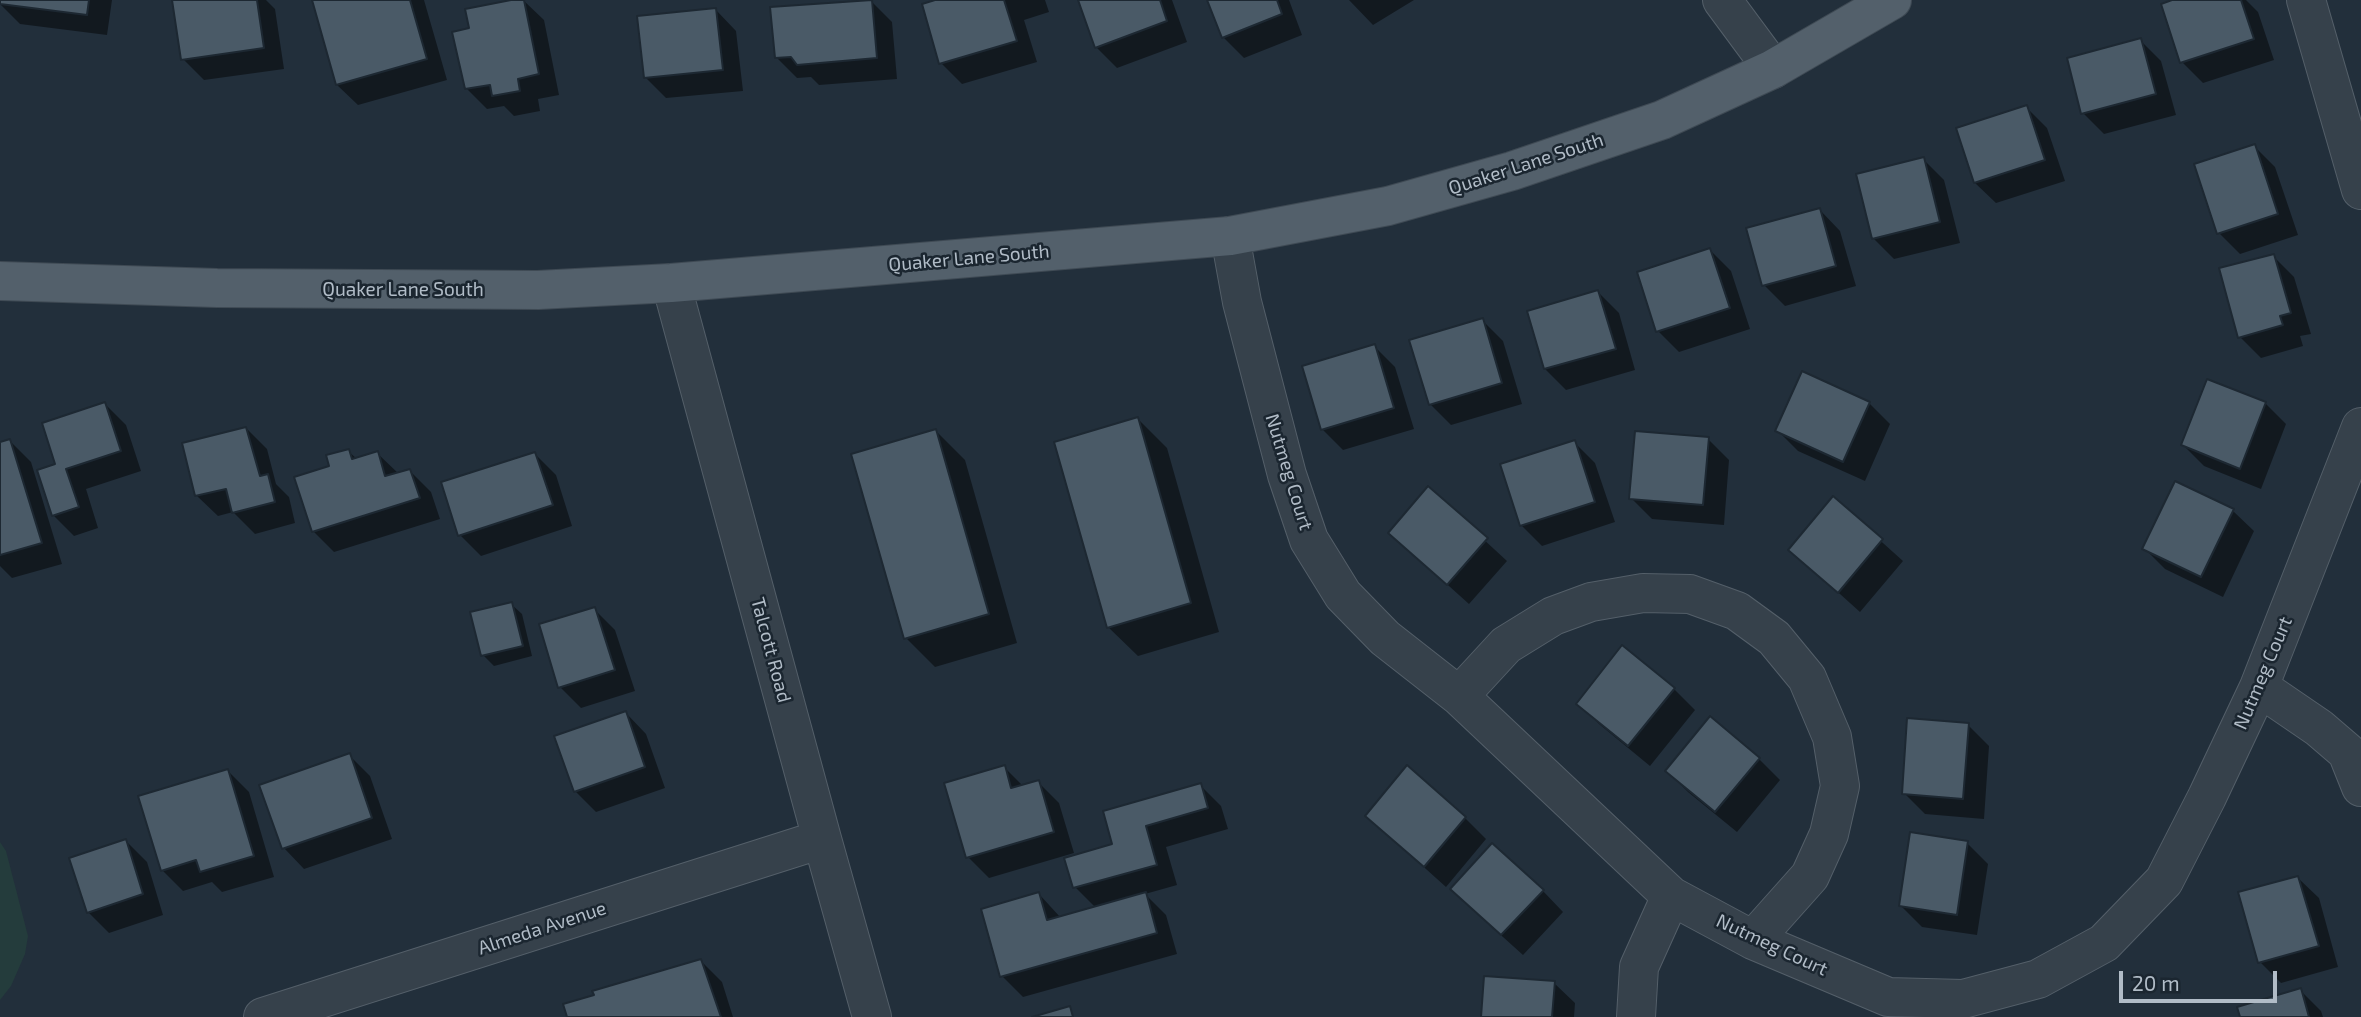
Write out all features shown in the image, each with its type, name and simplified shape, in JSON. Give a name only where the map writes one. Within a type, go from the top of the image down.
[{"type":"main road","name":"Quaker Lane South","points":[[0,281],[386,290],[538,290],[671,283],[1230,236],[1388,206],[1512,171],[1662,120],[1773,69],[1892,0]]},
{"type":"street","points":[[1722,0],[1773,69]]},
{"type":"street","points":[[2306,0],[2361,190]]},
{"type":"street","name":"Nutmeg Court","points":[[1230,236],[1242,302],[1287,475],[1309,540],[1343,595],[1385,638],[1459,696],[1671,896],[1887,1007],[1963,999],[2038,979],[2104,943],[2164,881],[2259,687],[2361,428]]},
{"type":"street","name":"Talcott Road","points":[[671,283],[872,1017]]},
{"type":"street","points":[[1459,696],[1506,645],[1553,616],[1591,602],[1643,593],[1690,594],[1737,611],[1774,638],[1807,678],[1832,737],[1840,786],[1829,834],[1810,876],[1753,940]]},
{"type":"street","points":[[2259,687],[2347,752],[2361,787]]},
{"type":"street","name":"Almeda Avenue","points":[[262,1017],[822,839]]},
{"type":"street","points":[[1636,1017],[1639,967],[1671,896]]},
{"type":"green space","points":[[0,842],[6,851],[28,936],[25,954],[11,986],[0,1000]]},
{"type":"building","points":[[0,0],[89,0],[87,15],[0,4]]},
{"type":"building","points":[[172,0],[257,0],[264,48],[181,60]]},
{"type":"building","points":[[312,0],[410,0],[427,59],[336,85]]},
{"type":"building","points":[[524,0],[539,74],[518,79],[520,91],[492,96],[490,85],[465,89],[452,32],[469,28],[465,9]]},
{"type":"building","points":[[872,0],[877,58],[797,65],[791,57],[775,58],[770,7]]},
{"type":"building","points":[[935,0],[1004,0],[1017,41],[939,64],[922,4]]},
{"type":"building","points":[[1078,0],[1160,0],[1167,21],[1095,48]]},
{"type":"building","points":[[1207,0],[1277,0],[1282,14],[1222,38]]},
{"type":"building","points":[[2172,0],[2241,0],[2254,39],[2180,63],[2161,4]]},
{"type":"building","points":[[716,8],[723,70],[644,78],[637,16]]},
{"type":"building","points":[[2141,38],[2156,94],[2081,114],[2067,58]]},
{"type":"building","points":[[2027,105],[2045,160],[1974,183],[1956,128]]},
{"type":"building","points":[[2255,144],[2278,214],[2217,234],[2194,164]]},
{"type":"building","points":[[1924,157],[1940,222],[1872,239],[1856,174]]},
{"type":"building","points":[[1820,208],[1836,266],[1762,286],[1746,228]]},
{"type":"building","points":[[1710,248],[1730,308],[1656,332],[1637,272]]},
{"type":"building","points":[[2274,254],[2291,313],[2280,316],[2283,325],[2238,338],[2219,268]]},
{"type":"building","points":[[1598,290],[1616,349],[1544,369],[1527,311]]},
{"type":"building","points":[[1483,318],[1502,383],[1429,405],[1409,340]]},
{"type":"building","points":[[1375,344],[1394,408],[1321,430],[1302,366]]},
{"type":"building","points":[[1802,371],[1870,402],[1843,462],[1775,431]]},
{"type":"building","points":[[2207,379],[2266,402],[2240,469],[2181,445]]},
{"type":"building","points":[[105,402],[121,451],[66,469],[79,507],[52,516],[37,470],[55,464],[42,423]]},
{"type":"building","points":[[1138,417],[1191,603],[1107,628],[1054,442]]},
{"type":"building","points":[[246,427],[260,476],[268,474],[275,502],[232,513],[226,489],[195,496],[182,443]]},
{"type":"building","points":[[936,429],[989,614],[904,639],[851,454]]},
{"type":"building","points":[[1635,431],[1709,437],[1703,505],[1629,499]]},
{"type":"building","points":[[10,439],[42,543],[0,555],[0,442]]},
{"type":"building","points":[[1575,440],[1595,502],[1520,526],[1500,464]]},
{"type":"building","points":[[349,449],[352,459],[378,451],[385,476],[410,469],[420,498],[312,532],[294,477],[329,466],[326,455]]},
{"type":"building","points":[[535,452],[553,505],[458,536],[441,482]]},
{"type":"building","points":[[2175,481],[2234,509],[2201,577],[2142,549]]},
{"type":"building","points":[[1428,486],[1488,538],[1447,585],[1388,533]]},
{"type":"building","points":[[1833,496],[1883,539],[1838,593],[1788,550]]},
{"type":"building","points":[[512,602],[523,646],[481,656],[470,612]]},
{"type":"building","points":[[595,607],[615,670],[558,688],[539,624]]},
{"type":"building","points":[[1622,645],[1675,688],[1628,746],[1576,704]]},
{"type":"building","points":[[626,711],[645,767],[574,792],[554,736]]},
{"type":"building","points":[[1710,716],[1760,758],[1715,812],[1665,771]]},
{"type":"building","points":[[1907,718],[1969,723],[1963,799],[1902,794]]},
{"type":"building","points":[[350,753],[372,818],[282,849],[259,785]]},
{"type":"building","points":[[1005,765],[1011,788],[1039,780],[1054,832],[966,858],[944,783]]},
{"type":"building","points":[[1407,765],[1466,817],[1424,867],[1365,816]]},
{"type":"building","points":[[228,769],[254,856],[200,872],[196,860],[161,871],[138,796]]},
{"type":"building","points":[[1201,783],[1208,808],[1146,826],[1157,865],[1073,888],[1064,858],[1112,844],[1103,811]]},
{"type":"building","points":[[1910,832],[1968,841],[1957,915],[1899,906]]},
{"type":"building","points":[[126,839],[143,894],[87,913],[69,858]]},
{"type":"building","points":[[1492,843],[1544,890],[1501,935],[1450,889]]},
{"type":"building","points":[[2298,876],[2319,946],[2258,963],[2238,892]]},
{"type":"building","points":[[1039,892],[1047,920],[1146,892],[1157,933],[1000,977],[981,909]]},
{"type":"building","points":[[701,959],[721,1017],[567,1017],[563,1004],[594,995],[592,991]]},
{"type":"building","points":[[1484,976],[1555,981],[1552,1017],[1481,1017]]},
{"type":"building","points":[[2301,988],[2309,1017],[2240,1017],[2237,1007]]},
{"type":"building","points":[[1070,1006],[1073,1017],[1032,1017]]}]
